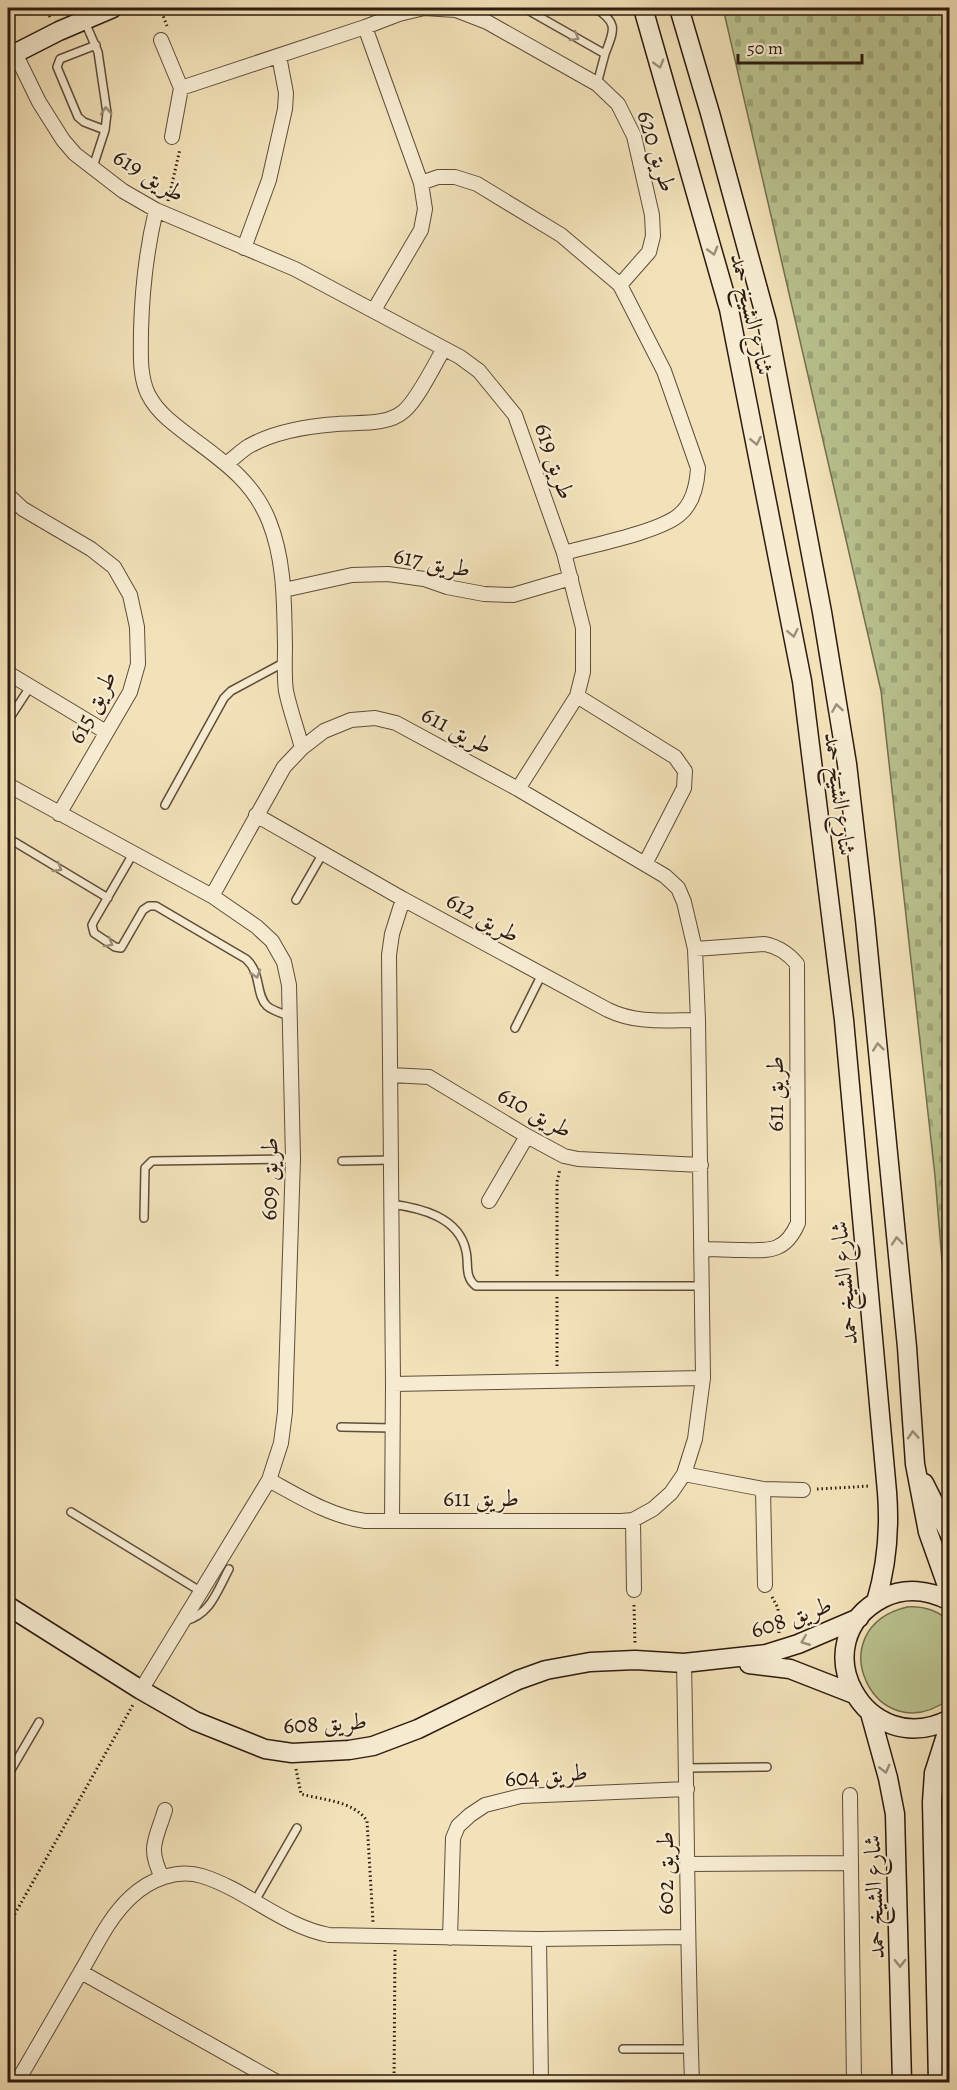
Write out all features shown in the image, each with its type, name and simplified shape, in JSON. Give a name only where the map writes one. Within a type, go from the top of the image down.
[{"type":"main road","points":[[11,55],[112,8]]},
{"type":"main road","name":"شارع الشيخ حمد","points":[[643,8],[729,309],[802,681],[844,1020],[887,1485],[889,1523],[884,1575],[876,1602]]},
{"type":"main road","name":"شارع الشيخ حمد","points":[[679,8],[710,113],[766,322],[822,612],[847,764],[865,919],[895,1214],[915,1464],[928,1532],[950,1594]]},
{"type":"main road","points":[[915,1464],[950,1535]]},
{"type":"main road","points":[[950,1601],[928,1592],[914,1591],[901,1592],[876,1602],[859,1618],[848,1639],[844,1661],[854,1694],[870,1713],[891,1725],[903,1728],[928,1727],[950,1721]]},
{"type":"main road","name":"طريق 608","points":[[8,1606],[141,1690],[195,1721],[265,1749],[292,1753],[349,1750],[373,1746],[418,1729],[518,1680],[546,1670],[590,1662],[635,1660],[684,1663],[766,1654],[798,1644],[859,1618]]},
{"type":"main road","name":"طريق 608","points":[[702,1662],[763,1665],[790,1669],[854,1694]]},
{"type":"main road","name":"شارع الشيخ حمد","points":[[870,1713],[888,1778],[895,1814],[902,2082]]},
{"type":"main road","points":[[938,2082],[932,1802],[934,1773],[939,1750],[950,1721]]},
{"type":"street","name":"طريق 620","points":[[180,88],[399,14],[424,8],[456,10],[487,22],[597,84],[618,104],[634,136],[652,215],[653,236],[649,252],[620,285]]},
{"type":"street","points":[[365,27],[422,183],[425,209],[421,230],[374,310]]},
{"type":"street","points":[[161,40],[180,88]]},
{"type":"street","name":"طريق 619","points":[[11,55],[63,140],[75,154],[123,191],[156,210],[295,269],[374,310],[443,350],[460,357],[479,371],[516,415],[564,553],[583,628],[583,672],[578,696],[518,789]]},
{"type":"street","points":[[244,248],[269,180],[285,109],[286,93],[279,56]]},
{"type":"street","name":"طريق 619","points":[[172,137],[180,88]]},
{"type":"street","points":[[422,183],[438,177],[455,177],[477,184],[561,235],[620,285],[664,371],[698,468],[697,484],[692,498],[680,515],[658,526],[564,553]]},
{"type":"street","points":[[156,210],[148,241],[142,285],[143,377],[148,393],[162,413],[227,463],[249,486],[268,519],[280,554],[284,590],[286,690],[302,748]]},
{"type":"street","points":[[227,463],[248,447],[270,437],[336,424],[368,422],[393,417],[404,412],[443,350]]},
{"type":"street","name":"طريق 615","points":[[8,495],[23,509],[91,549],[114,567],[130,595],[137,627],[138,664],[130,692],[59,814]]},
{"type":"street","name":"طريق 617","points":[[284,590],[352,574],[387,574],[424,579],[447,587],[484,594],[513,595],[571,578]]},
{"type":"street","points":[[8,674],[106,732]]},
{"type":"street","points":[[578,696],[675,757],[685,771],[684,788],[645,864]]},
{"type":"street","name":"طريق 611","points":[[212,896],[284,767],[302,748],[324,731],[351,720],[375,718],[396,723],[518,789],[665,876],[678,888],[684,902],[695,949],[701,1165],[703,1378],[695,1439],[684,1474],[671,1492],[653,1509],[633,1520],[392,1521],[345,1518],[269,1480]]},
{"type":"street","name":"طريق 609","points":[[8,785],[212,896],[257,927],[272,941],[284,962],[289,985],[293,1159],[285,1412],[281,1443],[269,1480],[141,1690]]},
{"type":"street","name":"طريق 612","points":[[256,815],[403,899],[622,1017],[639,1020],[698,1020]]},
{"type":"street","points":[[392,1521],[389,955],[392,934],[403,899]]},
{"type":"street","name":"طريق 611","points":[[695,949],[765,944],[775,946],[797,964],[798,1223],[793,1234],[784,1244],[769,1251],[701,1249]]},
{"type":"street","name":"طريق 610","points":[[391,1075],[429,1077],[564,1156],[578,1159],[701,1165]]},
{"type":"street","points":[[489,1201],[527,1136]]},
{"type":"street","points":[[393,1384],[703,1378]]},
{"type":"street","points":[[684,1474],[763,1489],[803,1490]]},
{"type":"street","points":[[763,1489],[765,1586]]},
{"type":"street","points":[[633,1520],[634,1590]]},
{"type":"street","name":"طريق 602","points":[[684,1663],[687,1937],[692,2082]]},
{"type":"street","name":"طريق 604","points":[[450,1938],[453,1838],[458,1826],[484,1805],[521,1796],[687,1789]]},
{"type":"street","points":[[850,1795],[854,2082]]},
{"type":"street","points":[[162,1877],[154,1863],[152,1851],[165,1810]]},
{"type":"street","points":[[688,1864],[851,1863]]},
{"type":"street","points":[[17,2082],[108,1925],[130,1898],[162,1877],[181,1874],[200,1875],[240,1891],[295,1925],[312,1932],[329,1935],[539,1939],[687,1937]]},
{"type":"street","points":[[539,1939],[541,2082]]},
{"type":"street","points":[[81,1972],[277,2082]]},
{"type":"lane","points":[[524,8],[605,54]]},
{"type":"lane","points":[[595,8],[610,19],[613,25],[597,84]]},
{"type":"lane","points":[[84,20],[96,45],[107,113],[105,130],[93,167]]},
{"type":"lane","points":[[96,45],[60,59],[57,67],[78,117],[84,122],[105,130]]},
{"type":"lane","points":[[165,805],[224,698],[231,691],[285,662]]},
{"type":"lane","points":[[11,716],[30,687]]},
{"type":"lane","points":[[8,838],[108,898]]},
{"type":"lane","points":[[134,852],[92,925],[92,930],[97,936],[121,948],[143,910],[149,906],[156,906],[246,959],[256,970],[265,1003],[269,1008],[288,1016]]},
{"type":"lane","points":[[296,900],[323,854]]},
{"type":"lane","points":[[515,1028],[542,974]]},
{"type":"lane","points":[[144,1218],[145,1168],[152,1161],[293,1159]]},
{"type":"lane","points":[[342,1161],[391,1160]]},
{"type":"lane","points":[[391,1204],[423,1209],[452,1226],[462,1237],[466,1251],[468,1277],[476,1286],[702,1286]]},
{"type":"lane","points":[[341,1427],[392,1428]]},
{"type":"lane","points":[[71,1512],[200,1591]]},
{"type":"lane","points":[[182,1622],[193,1619],[206,1610],[230,1569]]},
{"type":"lane","points":[[8,1775],[39,1722]]},
{"type":"lane","points":[[686,1768],[767,1767]]},
{"type":"lane","points":[[255,1900],[297,1828]]},
{"type":"lane","points":[[622,2049],[690,2049]]},
{"type":"path","points":[[557,1380],[557,1182],[564,1156]]},
{"type":"path","points":[[803,1490],[887,1485]]},
{"type":"path","points":[[765,1586],[778,1608],[780,1650]]},
{"type":"path","points":[[634,1590],[635,1660]]},
{"type":"path","points":[[8,1926],[141,1690]]},
{"type":"path","points":[[292,1753],[301,1794],[348,1806],[361,1812],[367,1821],[373,1936]]},
{"type":"path","points":[[394,2082],[396,1936]]},
{"type":"green space","points":[[723,8],[949,8],[949,1346],[935,1176],[881,691]]},
{"type":"green space","points":[[907,1607],[930,1610],[949,1621],[949,1699],[923,1712],[899,1711],[880,1700],[866,1682],[861,1660],[865,1638],[880,1620]]}]
